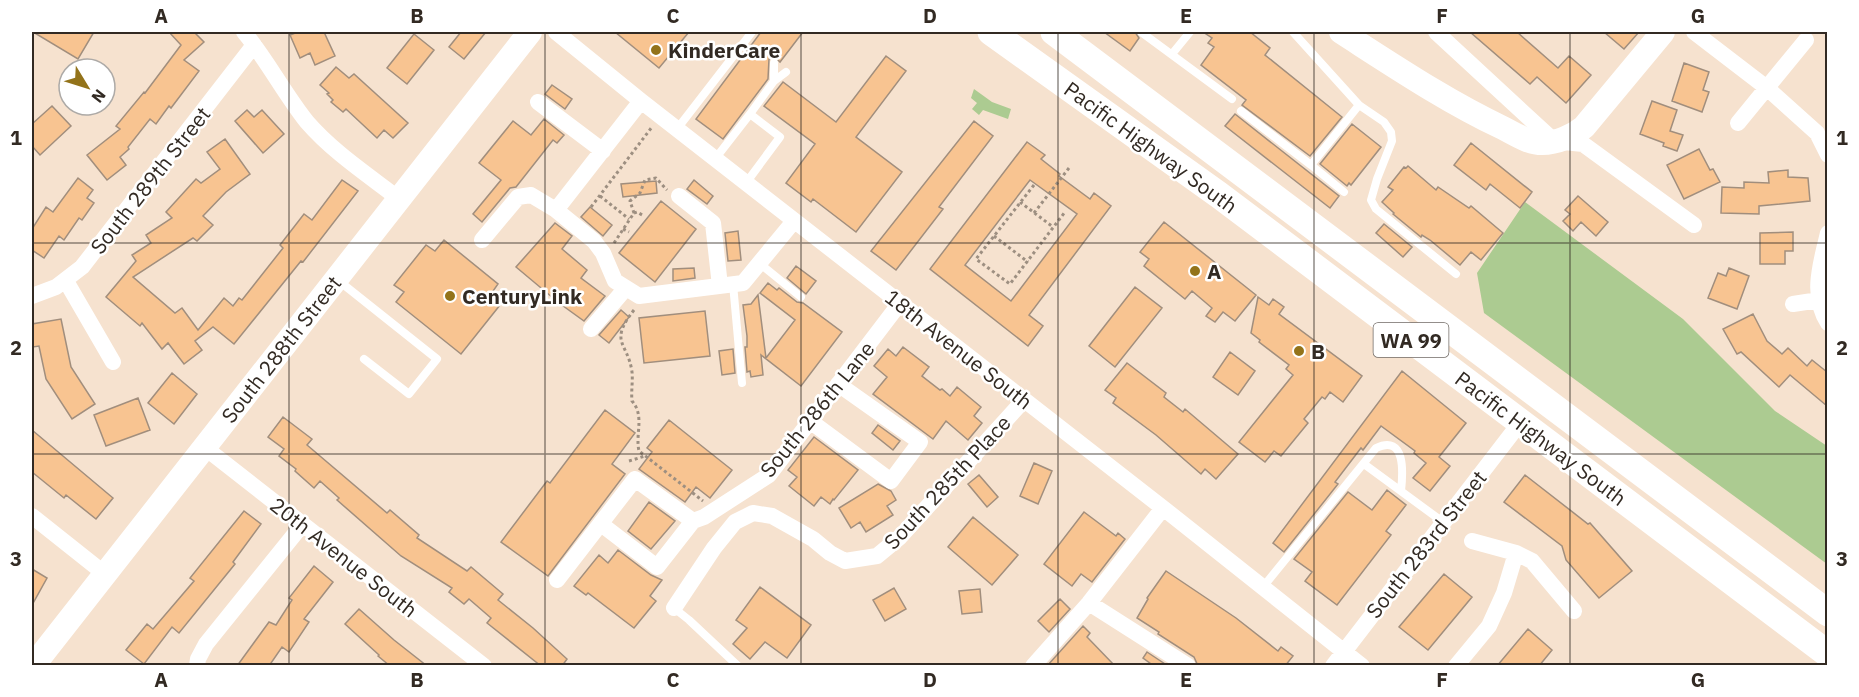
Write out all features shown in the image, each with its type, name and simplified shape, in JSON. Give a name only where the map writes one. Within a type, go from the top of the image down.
[{"type":"main road","name":"South 288th Street","points":[[33,666],[530,32]]},
{"type":"main road","name":"Pacific Highway South","points":[[991,32],[1219,195],[1827,654]]},
{"type":"main road","name":"Pacific Highway South","points":[[1054,32],[1827,613]]},
{"type":"main road","points":[[1341,32],[1431,90],[1533,142],[1554,141],[1575,135],[1584,128],[1663,32]]},
{"type":"main road","points":[[1520,423],[1530,414],[1536,413],[1578,439],[1631,465]]},
{"type":"street","points":[[244,32],[315,130],[340,153],[399,199]]},
{"type":"street","name":"18th Avenue South","points":[[556,32],[1362,666]]},
{"type":"street","points":[[1436,32],[1554,141],[1583,144],[1694,225]]},
{"type":"street","points":[[1694,32],[1767,88],[1817,133],[1827,155]]},
{"type":"street","points":[[1738,123],[1806,40]]},
{"type":"street","name":"South 289th Street","points":[[32,296],[56,287],[82,267],[254,45]]},
{"type":"street","points":[[556,210],[641,101]]},
{"type":"street","points":[[538,102],[603,151]]},
{"type":"street","points":[[482,240],[518,197],[531,195],[556,210],[594,241],[603,252],[615,281],[639,296],[743,283],[794,221]]},
{"type":"street","points":[[679,195],[713,223],[726,285]]},
{"type":"street","points":[[1827,233],[1819,271],[1819,300],[1827,323]]},
{"type":"street","points":[[66,281],[113,362]]},
{"type":"street","points":[[591,329],[625,289]]},
{"type":"street","points":[[1793,304],[1819,300]]},
{"type":"street","name":"South 286th Lane","points":[[601,524],[657,567],[693,521],[704,517],[769,475],[900,303]]},
{"type":"street","points":[[810,421],[891,481],[920,442],[838,384]]},
{"type":"street","name":"South 285th Place","points":[[674,608],[714,548],[735,522],[753,513],[772,516],[813,539],[830,553],[845,561],[877,556],[900,537],[1024,400]]},
{"type":"street","name":"South 283rd Street","points":[[1333,666],[1520,423]]},
{"type":"street","name":"20th Avenue South","points":[[204,447],[484,666]]},
{"type":"street","points":[[557,580],[635,479],[693,521]]},
{"type":"street","points":[[1033,666],[1089,603],[1163,508]]},
{"type":"street","points":[[32,516],[105,574]]},
{"type":"street","points":[[197,666],[206,644],[302,525]]},
{"type":"street","points":[[1472,541],[1516,553],[1532,561],[1574,611]]},
{"type":"street","points":[[1456,666],[1489,626],[1504,593],[1516,553]]},
{"type":"street","points":[[1089,603],[1188,666]]},
{"type":"lane","points":[[677,129],[752,32]]},
{"type":"lane","points":[[1141,32],[1232,99]]},
{"type":"lane","points":[[1172,54],[1190,32]]},
{"type":"lane","points":[[1293,32],[1359,105],[1383,122],[1391,132],[1392,141],[1371,200],[1376,209],[1456,274]]},
{"type":"lane","points":[[774,63],[774,81]]},
{"type":"lane","points":[[715,159],[774,81],[786,72]]},
{"type":"lane","points":[[1311,165],[1359,105]]},
{"type":"lane","points":[[1241,111],[1344,192]]},
{"type":"lane","points":[[746,183],[780,137],[750,114]]},
{"type":"lane","points":[[759,263],[801,297]]},
{"type":"lane","points":[[336,279],[437,358],[409,394],[364,359]]},
{"type":"lane","points":[[726,285],[742,383]]},
{"type":"lane","points":[[1263,587],[1376,448],[1383,445],[1392,446],[1400,453],[1404,472],[1401,491]]},
{"type":"lane","points":[[1364,464],[1443,522]]},
{"type":"lane","points":[[674,608],[738,666]]},
{"type":"path","points":[[591,207],[653,126]]},
{"type":"path","points":[[1034,213],[1068,168]]},
{"type":"path","points":[[634,213],[630,201],[640,193],[645,180],[656,178],[663,187],[676,196],[679,195]]},
{"type":"path","points":[[1034,185],[976,259],[1010,284],[1065,212]]},
{"type":"path","points":[[600,196],[629,219]]},
{"type":"path","points":[[1020,202],[1053,227]]},
{"type":"path","points":[[634,213],[637,212],[644,216]]},
{"type":"path","points":[[611,247],[634,213]]},
{"type":"path","points":[[623,229],[629,232]]},
{"type":"path","points":[[994,237],[1028,262]]},
{"type":"path","points":[[637,307],[623,327],[621,342],[632,371],[632,400],[637,406],[640,430],[637,443],[639,451],[705,503]]},
{"type":"path","points":[[629,461],[645,456]]},
{"type":"green space","points":[[974,89],[992,102],[1011,109],[1008,119],[983,110],[979,115],[972,109],[977,103],[971,98]]},
{"type":"green space","points":[[1525,202],[1683,319],[1775,411],[1827,446],[1827,564],[1484,313],[1477,273]]},
{"type":"building","points":[[33,32],[94,32],[79,57],[75,57]]},
{"type":"building","points":[[169,32],[194,32],[204,42],[184,60],[199,71],[156,124],[150,119],[128,147],[129,149],[120,157],[126,165],[107,180],[87,155],[120,129],[116,126],[145,93],[181,45]]},
{"type":"building","points":[[298,32],[324,32],[335,56],[315,65],[310,53],[300,58],[290,35]]},
{"type":"building","points":[[461,32],[486,32],[464,59],[449,47]]},
{"type":"building","name":"KinderCare","points":[[615,32],[689,32],[659,68]]},
{"type":"building","points":[[761,32],[803,32],[780,62],[775,57],[769,59],[768,79],[723,139],[696,119]]},
{"type":"building","points":[[1104,32],[1135,32],[1139,38],[1130,51]]},
{"type":"building","points":[[1203,32],[1250,32],[1270,48],[1265,55],[1342,117],[1310,156],[1242,105],[1246,100],[1201,65],[1214,47],[1208,43],[1212,38]]},
{"type":"building","points":[[1470,32],[1517,32],[1558,68],[1569,56],[1591,75],[1566,103],[1537,77],[1530,84]]},
{"type":"building","points":[[1604,32],[1639,32],[1624,49]]},
{"type":"building","points":[[414,34],[434,50],[407,84],[387,68]]},
{"type":"building","points":[[886,56],[906,71],[856,137],[902,172],[856,232],[813,199],[811,202],[786,183],[815,144],[764,106],[783,82],[836,122]]},
{"type":"building","points":[[1684,63],[1709,72],[1703,90],[1709,92],[1702,112],[1672,101]]},
{"type":"building","points":[[336,67],[349,78],[354,74],[408,123],[393,138],[384,130],[377,138],[346,109],[343,112],[331,102],[333,100],[327,94],[329,93],[320,85]]},
{"type":"building","points":[[552,85],[572,99],[565,109],[545,94]]},
{"type":"building","points":[[1652,101],[1677,110],[1670,131],[1683,135],[1677,151],[1663,146],[1664,143],[1640,134]]},
{"type":"building","points":[[52,106],[57,111],[57,117],[62,117],[71,126],[40,155],[32,146],[32,124]]},
{"type":"building","points":[[247,110],[254,117],[262,110],[284,134],[263,153],[235,121]]},
{"type":"building","points":[[1235,114],[1339,196],[1330,208],[1225,126]]},
{"type":"building","points":[[544,119],[564,135],[557,143],[553,140],[516,187],[510,188],[482,222],[473,214],[501,180],[479,163],[513,121],[531,135]]},
{"type":"building","points":[[974,121],[993,136],[939,207],[943,209],[896,270],[871,251]]},
{"type":"building","points":[[1352,124],[1381,147],[1351,185],[1349,183],[1347,186],[1320,164]]},
{"type":"building","points":[[225,139],[250,174],[226,192],[203,216],[213,225],[197,241],[193,238],[133,277],[175,313],[182,308],[198,330],[224,298],[233,306],[239,298],[242,300],[283,248],[280,245],[304,214],[312,220],[342,180],[358,191],[303,262],[301,261],[234,344],[213,327],[195,341],[202,350],[184,364],[168,343],[162,349],[142,323],[140,326],[106,297],[136,261],[132,255],[151,243],[146,235],[172,218],[166,212],[196,179],[201,183],[220,169],[207,152]]},
{"type":"building","points":[[1027,142],[1045,155],[1041,159],[1060,174],[1059,176],[1090,199],[1094,193],[1111,206],[1029,315],[1043,326],[1028,346],[930,269]],"holes":[[[1030,180],[1077,214],[1011,301],[965,265]]]},
{"type":"building","points":[[1471,143],[1532,192],[1520,208],[1490,184],[1486,190],[1454,165]]},
{"type":"building","points":[[1699,149],[1710,170],[1713,169],[1720,182],[1684,199],[1667,165]]},
{"type":"building","points":[[1408,166],[1436,190],[1438,187],[1469,208],[1471,206],[1503,233],[1481,260],[1471,252],[1460,265],[1430,240],[1422,235],[1421,237],[1382,202],[1393,190],[1388,187],[1404,167]]},
{"type":"building","points":[[1788,170],[1788,177],[1808,178],[1810,201],[1759,206],[1759,214],[1721,213],[1722,187],[1744,188],[1744,182],[1769,183],[1768,172]]},
{"type":"building","points":[[78,178],[93,190],[87,198],[94,203],[82,220],[79,218],[64,240],[59,236],[44,258],[32,250],[32,229],[46,207],[53,212]]},
{"type":"building","points":[[694,180],[713,196],[707,204],[687,189]]},
{"type":"building","points":[[656,181],[657,193],[623,197],[621,184]]},
{"type":"building","points":[[1578,196],[1608,222],[1596,236],[1581,222],[1573,231],[1563,221],[1570,214],[1565,210]]},
{"type":"building","points":[[661,201],[696,229],[655,282],[619,253]]},
{"type":"building","points":[[590,207],[612,225],[603,236],[581,217]]},
{"type":"building","name":"A","points":[[1164,222],[1256,295],[1235,321],[1223,312],[1215,322],[1206,316],[1212,308],[1192,291],[1185,299],[1144,266],[1149,259],[1140,252]]},
{"type":"building","points":[[555,223],[572,236],[562,249],[587,270],[581,278],[605,296],[584,321],[516,267]]},
{"type":"building","points":[[1384,224],[1412,247],[1403,257],[1376,233]]},
{"type":"building","points":[[738,231],[741,260],[728,261],[725,233]]},
{"type":"building","points":[[1793,232],[1793,251],[1785,251],[1785,264],[1760,264],[1760,233]]},
{"type":"building","name":"CenturyLink","points":[[444,240],[498,284],[493,291],[504,300],[461,354],[396,302],[404,292],[394,285],[426,245],[435,251]]},
{"type":"building","points":[[796,266],[816,281],[806,294],[787,278]]},
{"type":"building","points":[[694,268],[695,278],[673,281],[673,269]]},
{"type":"building","points":[[1729,268],[1749,276],[1737,309],[1708,298],[1718,273],[1726,276]]},
{"type":"building","points":[[768,283],[777,290],[779,288],[797,302],[803,303],[842,332],[801,386],[761,355],[763,375],[751,377],[750,371],[747,372],[745,347],[747,347],[747,336],[743,305],[751,304],[758,295],[766,358],[795,320],[760,293]]},
{"type":"building","points":[[1135,287],[1162,308],[1115,367],[1089,346]]},
{"type":"building","points":[[1258,297],[1269,305],[1273,299],[1284,307],[1279,314],[1362,376],[1343,402],[1330,392],[1325,399],[1322,397],[1304,419],[1308,423],[1281,456],[1274,451],[1265,462],[1239,442],[1293,375],[1286,369],[1289,365],[1251,333]]},
{"type":"building","points":[[621,310],[629,317],[609,343],[599,335]]},
{"type":"building","points":[[705,311],[710,356],[644,363],[639,318]]},
{"type":"building","points":[[1753,314],[1767,341],[1782,354],[1788,348],[1807,366],[1812,360],[1827,372],[1827,406],[1790,375],[1779,387],[1741,352],[1737,354],[1723,329]]},
{"type":"building","points":[[61,319],[71,367],[95,404],[72,419],[46,379],[39,346],[33,347],[32,339],[32,324]]},
{"type":"building","points":[[903,347],[929,367],[922,376],[940,390],[942,389],[950,396],[957,387],[981,407],[974,416],[982,423],[968,440],[946,421],[933,439],[873,394],[887,377],[874,366],[888,349],[896,356]]},
{"type":"building","points":[[733,349],[735,373],[722,375],[719,351]]},
{"type":"building","points":[[1230,352],[1255,371],[1238,395],[1213,377]]},
{"type":"building","points":[[1127,363],[1166,393],[1164,397],[1183,412],[1185,409],[1238,454],[1216,479],[1205,469],[1201,474],[1156,435],[1113,403],[1116,398],[1105,390]]},
{"type":"building","points":[[1402,371],[1466,423],[1439,457],[1450,466],[1430,491],[1413,478],[1426,463],[1414,453],[1415,451],[1381,426],[1363,450],[1361,448],[1335,482],[1338,484],[1284,552],[1273,543]]},
{"type":"building","points":[[172,373],[197,394],[174,424],[148,403]]},
{"type":"building","points":[[138,398],[150,430],[106,446],[94,415]]},
{"type":"building","points":[[605,410],[635,433],[612,464],[625,474],[548,576],[501,542],[547,481],[550,483]]},
{"type":"building","points":[[283,417],[312,439],[307,445],[387,513],[390,510],[419,535],[417,538],[467,571],[471,567],[503,594],[498,600],[567,659],[562,666],[541,666],[487,623],[491,618],[469,599],[464,604],[449,592],[452,588],[401,556],[337,500],[339,498],[320,481],[314,488],[295,471],[296,469],[279,456],[284,449],[268,437]]},
{"type":"building","points":[[669,420],[732,470],[710,498],[696,487],[685,502],[639,469],[652,452],[647,448]]},
{"type":"building","points":[[878,425],[900,441],[893,450],[872,433]]},
{"type":"building","points":[[32,430],[113,498],[96,519],[66,495],[64,498],[32,472]]},
{"type":"building","points":[[814,437],[858,470],[830,504],[821,497],[814,506],[789,486],[797,477],[788,470]]},
{"type":"building","points":[[1034,463],[1052,471],[1038,504],[1020,496]]},
{"type":"building","points":[[979,475],[998,497],[987,507],[968,484]]},
{"type":"building","points":[[1525,475],[1588,524],[1590,523],[1632,571],[1599,598],[1566,560],[1562,546],[1504,502]]},
{"type":"building","points":[[878,484],[891,491],[896,500],[887,506],[893,515],[866,532],[860,522],[851,528],[839,508]]},
{"type":"building","points":[[1387,490],[1406,505],[1386,531],[1391,535],[1337,605],[1305,581],[1312,572],[1294,559],[1348,492],[1372,510]]},
{"type":"building","points":[[649,502],[675,521],[651,549],[628,531]]},
{"type":"building","points":[[244,511],[261,524],[233,562],[235,564],[179,633],[172,627],[144,664],[126,650],[147,624],[153,629],[194,581],[190,578]]},
{"type":"building","points":[[1084,512],[1116,536],[1118,533],[1125,539],[1092,582],[1081,574],[1072,586],[1044,564]]},
{"type":"building","points":[[973,517],[1018,555],[992,585],[948,547]]},
{"type":"building","points":[[618,550],[651,575],[662,580],[650,596],[656,601],[634,628],[588,593],[586,595],[574,586],[599,555],[608,563]]},
{"type":"building","points":[[314,566],[333,582],[304,619],[309,622],[289,652],[282,647],[269,666],[237,666],[269,622],[276,625],[292,600],[289,598]]},
{"type":"building","points":[[32,569],[47,578],[32,605]]},
{"type":"building","points":[[1166,571],[1236,618],[1278,651],[1281,647],[1293,656],[1285,666],[1198,666],[1194,657],[1137,618],[1147,598]]},
{"type":"building","points":[[1444,574],[1472,597],[1428,650],[1399,627]]},
{"type":"building","points":[[760,587],[811,625],[787,658],[765,642],[750,659],[733,644],[747,628],[736,620]]},
{"type":"building","points":[[894,588],[906,609],[885,621],[873,600]]},
{"type":"building","points":[[980,589],[982,612],[962,614],[959,591]]},
{"type":"building","points":[[1060,599],[1070,609],[1049,632],[1038,621]]},
{"type":"building","points":[[359,609],[427,666],[390,666],[378,656],[345,624]]},
{"type":"building","points":[[1083,626],[1090,633],[1087,637],[1115,666],[1047,666]]},
{"type":"building","points":[[1528,629],[1552,650],[1539,666],[1497,666]]},
{"type":"building","points":[[1147,652],[1168,666],[1154,666],[1143,658]]},
{"type":"place","name":"KinderCare","points":[[656,50]]},
{"type":"place","name":"A","points":[[1195,271]]},
{"type":"place","name":"CenturyLink","points":[[450,296]]},
{"type":"place","name":"B","points":[[1299,351]]}]
